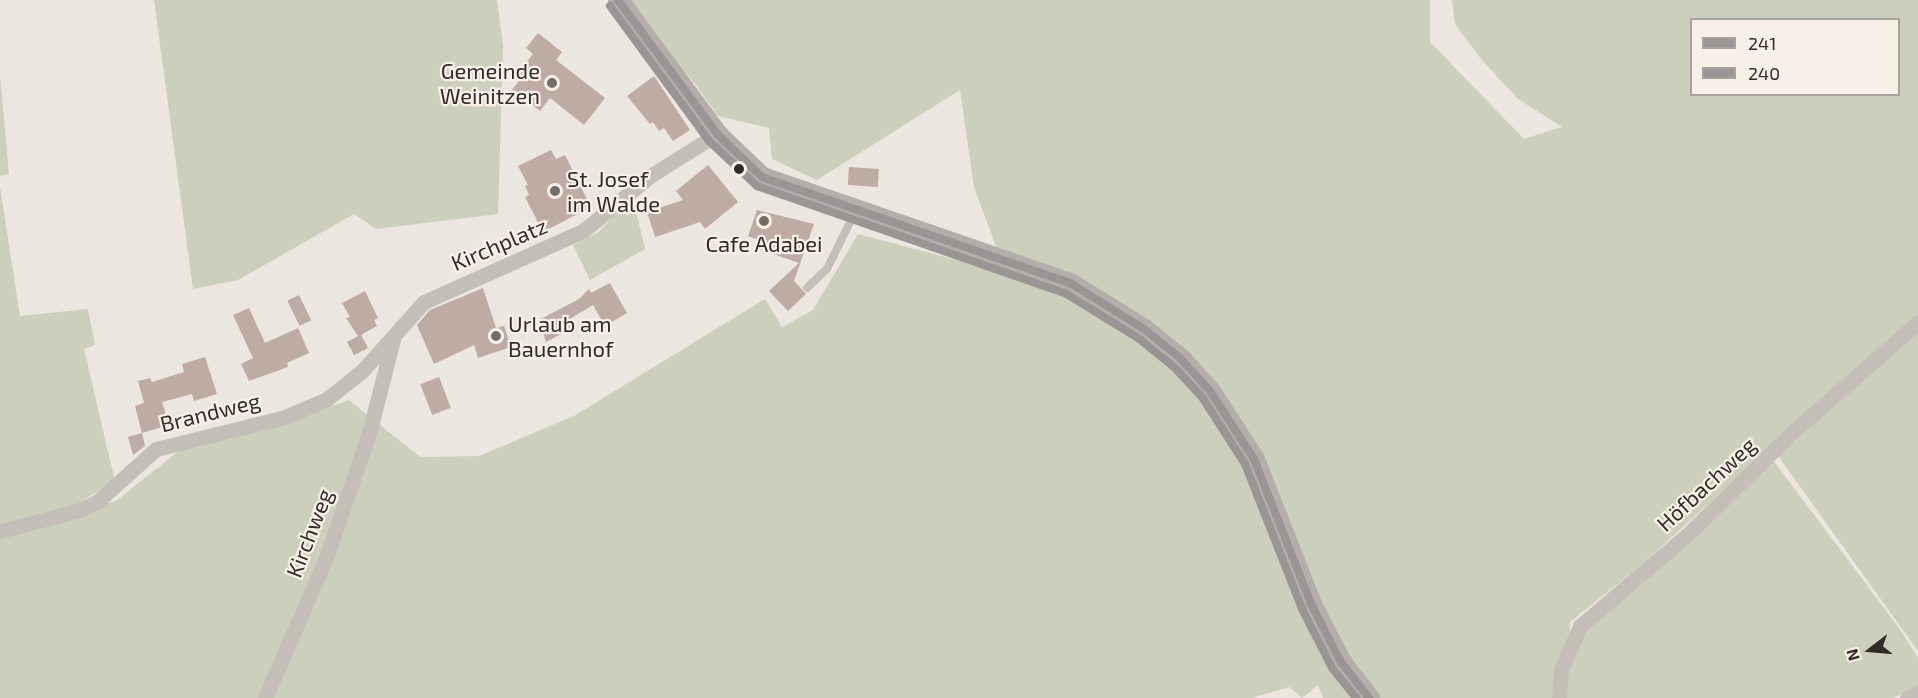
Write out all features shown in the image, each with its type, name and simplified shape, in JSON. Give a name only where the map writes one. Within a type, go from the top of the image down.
[{"type":"main road","points":[[618,0],[717,134],[762,177],[1070,283],[1144,329],[1181,359],[1210,391],[1254,459],[1311,604],[1341,662],[1370,698]]},
{"type":"street","name":"Kirchplatz","points":[[393,339],[424,302],[584,231],[650,176],[717,134]]},
{"type":"street","name":"Höfbachweg","points":[[1558,698],[1563,662],[1580,626],[1687,535],[1788,436],[1918,322]]},
{"type":"street","name":"Brandweg","points":[[0,531],[77,511],[98,501],[156,449],[187,438],[285,417],[327,399],[362,371],[393,339]]},
{"type":"street","name":"Kirchweg","points":[[265,698],[326,558],[384,381],[393,339]]},
{"type":"street","points":[[362,371],[384,381]]},
{"type":"street","points":[[1907,698],[1918,693]]},
{"type":"lane","points":[[807,288],[827,269],[856,211]]},
{"type":"green space","points":[[154,0],[497,0],[503,46],[498,214],[376,229],[354,214],[238,280],[193,289]]},
{"type":"green space","points":[[622,0],[1430,0],[1430,42],[1524,139],[1562,127],[1518,99],[1481,59],[1455,24],[1452,0],[1918,0],[1918,314],[1640,566],[1570,622],[1570,648],[1582,632],[1773,460],[1899,628],[1918,658],[1918,686],[1893,698],[1323,698],[1318,685],[1302,698],[1289,687],[1252,698],[0,698],[0,533],[116,501],[191,441],[287,422],[349,400],[420,457],[479,456],[574,416],[765,299],[782,327],[813,310],[858,234],[1006,273],[974,187],[960,90],[817,180],[772,159],[769,128],[718,116],[696,85]]},
{"type":"green space","points":[[0,75],[9,174],[0,176]]},
{"type":"green space","points":[[0,187],[20,316],[88,309],[95,345],[84,349],[115,481],[75,505],[0,524]]},
{"type":"green space","points":[[626,210],[637,215],[645,249],[590,280],[573,245],[599,232],[614,215]]},
{"type":"green space","points":[[1918,332],[1918,651],[1778,456]]},
{"type":"building","name":"Gemeinde Weinitzen","points":[[538,33],[562,52],[556,60],[605,98],[584,125],[550,98],[540,111],[512,90],[522,77],[518,74],[533,54],[526,48]]},
{"type":"building","points":[[654,76],[690,130],[673,141],[664,128],[659,131],[653,122],[650,124],[627,96]]},
{"type":"building","name":"St. Josef im Walde","points":[[551,150],[556,159],[565,155],[591,207],[543,232],[525,197],[529,195],[525,186],[528,185],[518,166]]},
{"type":"building","points":[[708,165],[738,202],[705,229],[700,222],[655,237],[647,212],[683,200],[676,191]]},
{"type":"building","points":[[849,167],[879,169],[878,187],[848,185]]},
{"type":"building","points":[[757,210],[814,224],[794,281],[806,294],[788,311],[769,291],[799,263],[759,249],[762,241],[748,236]]},
{"type":"building","points":[[610,283],[627,313],[605,326],[593,305],[568,320],[573,328],[546,342],[539,320],[579,299],[589,289],[591,293]]},
{"type":"building","points":[[483,288],[496,328],[504,326],[511,347],[478,358],[474,345],[434,364],[417,325],[430,310]]},
{"type":"building","points":[[365,291],[378,318],[374,320],[377,326],[361,335],[368,348],[354,355],[347,342],[358,336],[346,318],[350,317],[342,303]]},
{"type":"building","points":[[299,295],[311,320],[300,326],[287,301]]},
{"type":"building","points":[[249,308],[265,343],[298,328],[309,353],[287,363],[288,367],[249,381],[241,364],[253,358],[233,315]]},
{"type":"building","points":[[205,357],[217,394],[194,401],[192,394],[162,402],[169,425],[142,433],[135,406],[144,403],[138,381],[150,378],[152,382],[184,372],[182,364]]},
{"type":"building","points":[[439,377],[451,408],[432,415],[420,384]]},
{"type":"building","points":[[142,433],[145,446],[133,455],[128,437]]},
{"type":"transit line","name":"241","points":[[618,0],[717,134],[762,177],[1070,283],[1144,329],[1181,359],[1210,391],[1254,459],[1311,604],[1341,662],[1369,698]]},
{"type":"transit line","name":"240","points":[[610,6],[709,141],[757,186],[1065,293],[1138,338],[1174,367],[1202,397],[1245,464],[1302,609],[1332,668],[1356,698]]},
{"type":"place","name":"Gemeinde Weinitzen","points":[[552,83]]},
{"type":"place","name":"St. Josef im Walde","points":[[555,191]]},
{"type":"place","name":"Cafe Adabei","points":[[764,221]]},
{"type":"place","name":"Urlaub am Bauernhof","points":[[496,336]]}]
